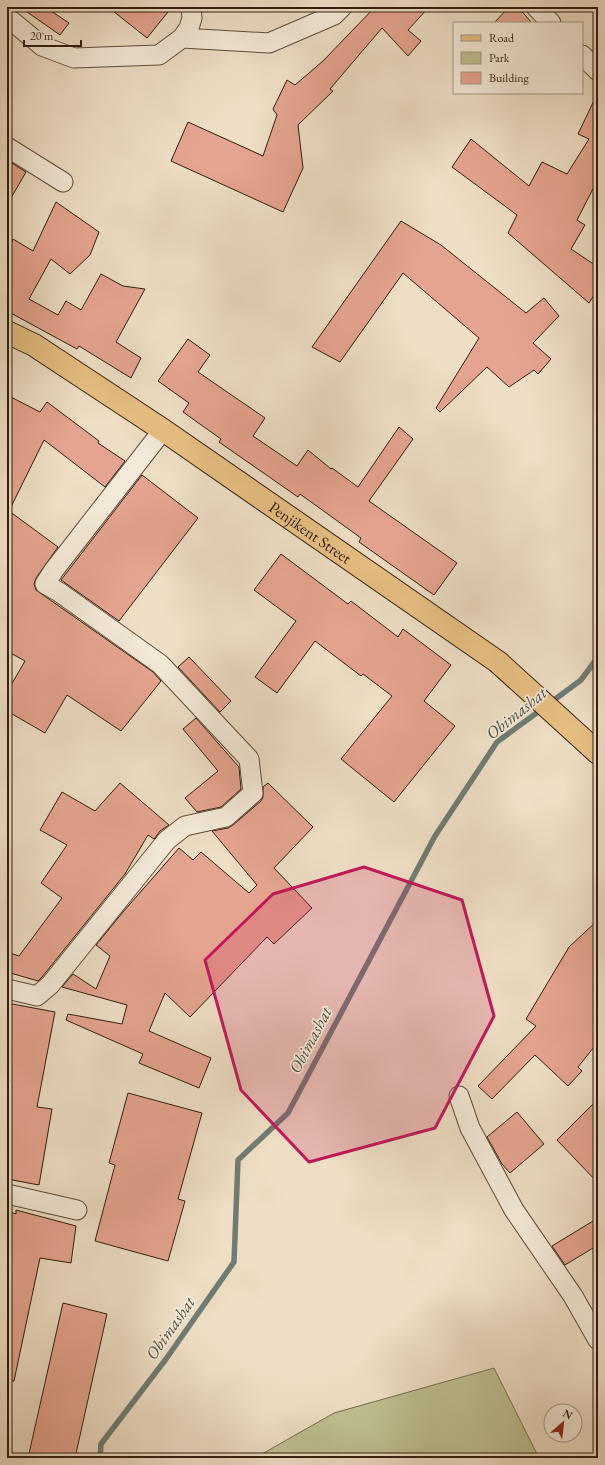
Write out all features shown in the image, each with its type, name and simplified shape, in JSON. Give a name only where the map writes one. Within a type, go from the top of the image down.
[{"type":"main road","name":"Penjikent Street","points":[[7,332],[34,345],[163,430],[498,662],[598,753]]},
{"type":"street","points":[[7,17],[42,46],[74,58],[159,55],[182,38],[189,28],[192,18],[192,7]]},
{"type":"street","points":[[182,38],[269,43],[334,15],[342,7]]},
{"type":"street","points":[[536,7],[551,22]]},
{"type":"street","points":[[583,56],[598,71]]},
{"type":"street","points":[[7,147],[63,182]]},
{"type":"street","points":[[7,989],[37,996],[50,985],[167,840],[186,826],[226,817],[253,792],[249,759],[160,664],[59,592],[45,584],[54,570],[163,430]]},
{"type":"street","points":[[459,1096],[470,1128],[514,1210],[573,1296],[598,1340]]},
{"type":"street","points":[[7,1194],[77,1210]]},
{"type":"highlighted area","points":[[364,867],[462,900],[494,1016],[435,1128],[309,1162],[241,1090],[205,960],[273,894]]},
{"type":"green space","points":[[494,1368],[539,1458],[255,1458],[334,1413]]},
{"type":"building","points":[[20,7],[45,7],[69,23],[60,35]]},
{"type":"building","points":[[108,7],[172,7],[147,38]]},
{"type":"building","points":[[375,7],[429,7],[408,30],[421,41],[408,56],[382,28],[330,89],[333,91],[298,125],[303,168],[283,212],[171,161],[188,122],[263,156],[277,115],[273,109],[287,80],[295,85],[323,61]]},
{"type":"building","points":[[509,7],[518,7],[531,22],[495,22]]},
{"type":"building","points":[[598,92],[598,179],[577,220],[585,225],[571,249],[598,267],[598,289],[589,303],[508,233],[517,215],[452,167],[471,139],[529,186],[542,162],[567,174],[589,139],[578,134]]},
{"type":"building","points":[[7,160],[26,172],[7,205]]},
{"type":"building","points":[[56,202],[99,232],[90,255],[70,274],[51,259],[29,299],[58,315],[66,301],[81,310],[101,274],[123,286],[145,289],[116,342],[141,358],[131,378],[79,346],[77,349],[7,311],[7,252],[13,239],[33,251]]},
{"type":"building","points":[[401,221],[441,245],[526,313],[544,298],[559,316],[533,343],[551,359],[538,374],[534,370],[509,387],[487,367],[440,412],[436,408],[479,338],[403,273],[340,362],[312,347]]},
{"type":"building","points":[[188,339],[210,355],[198,372],[265,418],[253,436],[297,466],[308,450],[331,469],[332,468],[358,487],[399,427],[413,439],[369,501],[457,563],[434,595],[359,542],[361,538],[300,494],[298,497],[219,442],[221,439],[183,412],[189,403],[158,381]]},
{"type":"building","points":[[7,395],[40,412],[47,402],[99,441],[98,443],[125,461],[105,487],[44,440],[9,511],[58,547],[36,578],[34,584],[36,590],[153,672],[161,681],[121,731],[67,695],[45,733],[7,711],[7,692],[25,661],[7,651]]},
{"type":"building","points":[[142,475],[198,518],[119,621],[61,580]]},
{"type":"building","points":[[281,554],[348,604],[351,601],[398,637],[403,629],[451,665],[424,701],[455,726],[394,802],[341,759],[392,696],[363,674],[361,676],[315,641],[277,693],[255,677],[296,621],[254,590]]},
{"type":"building","points":[[189,657],[231,701],[220,712],[178,667]]},
{"type":"building","points":[[196,718],[239,767],[241,789],[221,807],[197,812],[185,798],[218,771],[183,729]]},
{"type":"building","points":[[120,783],[169,825],[160,831],[154,839],[148,835],[125,874],[38,981],[7,972],[7,952],[19,956],[62,898],[41,883],[67,845],[40,830],[62,792],[95,811]]},
{"type":"building","points":[[268,783],[313,827],[274,868],[312,908],[274,944],[267,937],[190,1017],[165,993],[149,1031],[211,1058],[199,1088],[139,1063],[143,1054],[66,1020],[68,1014],[122,1024],[127,1005],[62,987],[73,974],[96,989],[110,956],[96,945],[179,848],[193,860],[201,852],[249,893],[257,885],[212,831],[228,828],[233,825],[261,801],[263,797],[263,787]]},
{"type":"building","points":[[598,920],[598,1042],[578,1067],[582,1071],[568,1086],[535,1055],[492,1099],[478,1086],[536,1026],[526,1019],[569,947]]},
{"type":"building","points":[[7,1003],[55,1012],[37,1107],[52,1109],[39,1185],[7,1179],[7,1117],[12,1086],[7,1085]]},
{"type":"building","points":[[128,1093],[202,1113],[178,1199],[185,1201],[168,1261],[95,1241],[115,1165],[109,1163]]},
{"type":"building","points":[[598,1099],[598,1183],[557,1140]]},
{"type":"building","points":[[517,1112],[544,1144],[510,1173],[502,1164],[487,1137]]},
{"type":"building","points":[[16,1210],[76,1226],[71,1263],[40,1258],[14,1381],[7,1381],[7,1211],[16,1214]]},
{"type":"building","points":[[598,1218],[598,1245],[565,1265],[552,1246]]},
{"type":"building","points":[[63,1303],[107,1314],[75,1458],[28,1458]]},
{"type":"waterway","name":"Obimashat","points":[[550,703],[581,680],[598,657]]},
{"type":"waterway","name":"Obimashat","points":[[100,1458],[101,1444],[166,1359],[234,1262],[238,1160],[288,1113],[435,836],[497,742],[542,709]]}]
